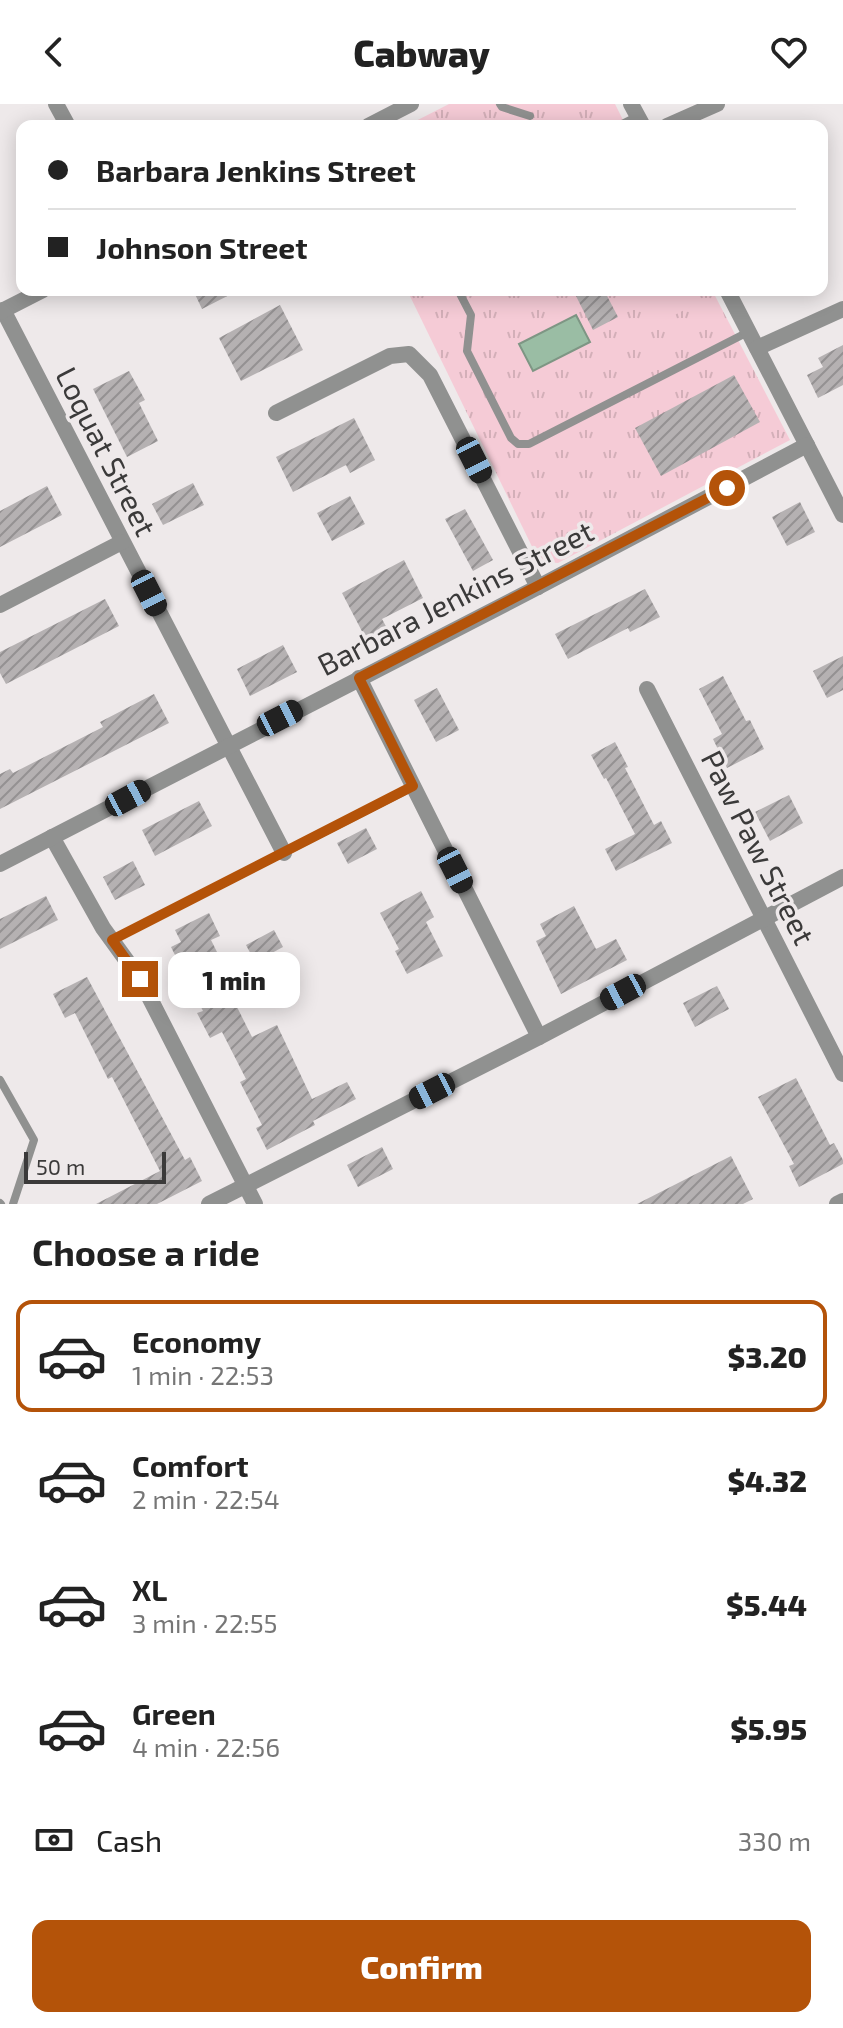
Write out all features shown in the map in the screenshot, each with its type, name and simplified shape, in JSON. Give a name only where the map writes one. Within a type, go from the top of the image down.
[{"type":"street","points":[[381,120],[411,104]]},
{"type":"street","points":[[681,120],[717,104]]},
{"type":"street","points":[[2,311],[31,296]]},
{"type":"street","points":[[730,296],[843,515]]},
{"type":"street","points":[[757,348],[843,309]]},
{"type":"street","name":"Loquat Street","points":[[2,311],[284,853]]},
{"type":"street","points":[[276,413],[390,356],[409,354],[430,375],[538,587]]},
{"type":"street","name":"Barbara Jenkins Street","points":[[0,864],[807,445]]},
{"type":"street","points":[[0,605],[122,542]]},
{"type":"street","points":[[359,678],[539,1037]]},
{"type":"street","name":"Paw Paw Street","points":[[647,689],[843,1074]]},
{"type":"street","points":[[52,837],[112,940],[140,979],[255,1204]]},
{"type":"street","points":[[209,1204],[539,1037],[843,877]]},
{"type":"street","points":[[837,1204],[843,1201]]},
{"type":"lane","points":[[500,104],[530,116]]},
{"type":"lane","points":[[461,296],[471,315],[467,351],[511,438],[518,444],[529,444],[749,332]]},
{"type":"lane","points":[[112,940],[413,786]]},
{"type":"lane","points":[[0,1080],[34,1140],[13,1204]]},
{"type":"green space","points":[[449,104],[615,104],[623,120],[418,120]]},
{"type":"green space","points":[[410,296],[715,296],[790,440],[558,563],[539,561]]},
{"type":"green space","points":[[645,296],[694,296],[698,303],[659,323]]},
{"type":"shaded area","points":[[576,315],[590,342],[533,371],[519,344]]},
{"type":"building","points":[[196,296],[227,296],[202,309]]},
{"type":"building","points":[[576,296],[607,296],[618,317],[593,330]]},
{"type":"building","points":[[280,305],[303,350],[241,381],[219,338]]},
{"type":"building","points":[[843,345],[843,385],[818,398],[807,375],[823,367],[818,358]]},
{"type":"building","points":[[129,371],[145,400],[139,403],[158,441],[127,457],[93,389]]},
{"type":"building","points":[[734,375],[760,422],[661,476],[635,428]]},
{"type":"building","points":[[354,418],[375,460],[350,473],[346,465],[293,492],[276,457]]},
{"type":"building","points":[[193,483],[204,505],[163,525],[152,504]]},
{"type":"building","points":[[47,486],[62,515],[0,547],[0,511]]},
{"type":"building","points":[[350,496],[365,524],[332,541],[317,513]]},
{"type":"building","points":[[800,502],[815,532],[787,546],[772,517]]},
{"type":"building","points":[[465,509],[493,560],[473,571],[445,519]]},
{"type":"building","points":[[404,560],[423,598],[382,619],[388,630],[367,641],[342,593]]},
{"type":"building","points":[[645,589],[660,617],[630,632],[628,628],[568,659],[555,634]]},
{"type":"building","points":[[105,599],[119,626],[6,684],[0,673],[0,652]]},
{"type":"building","points":[[283,645],[297,672],[250,696],[237,669]]},
{"type":"building","points":[[843,656],[843,690],[827,698],[813,671]]},
{"type":"building","points":[[723,676],[764,749],[727,768],[713,739],[722,734],[699,689]]},
{"type":"building","points":[[437,688],[459,730],[436,742],[414,700]]},
{"type":"building","points":[[154,694],[169,723],[0,809],[0,774],[10,769],[13,773],[103,727],[100,722]]},
{"type":"building","points":[[615,742],[654,825],[661,821],[672,843],[616,871],[605,849],[635,834],[591,755]]},
{"type":"building","points":[[789,795],[803,823],[770,841],[755,812]]},
{"type":"building","points":[[199,801],[212,826],[155,856],[142,830]]},
{"type":"building","points":[[366,828],[377,849],[348,864],[337,843]]},
{"type":"building","points":[[133,861],[145,885],[115,900],[103,877]]},
{"type":"building","points":[[421,891],[434,917],[426,922],[443,956],[407,974],[395,951],[399,949],[380,913]]},
{"type":"building","points":[[46,896],[58,920],[0,949],[0,919]]},
{"type":"building","points":[[574,906],[596,949],[616,939],[627,960],[561,994],[536,941],[546,936],[540,924]]},
{"type":"building","points":[[209,913],[220,936],[211,940],[230,978],[224,981],[252,1037],[277,1025],[312,1099],[347,1082],[356,1099],[267,1150],[256,1128],[262,1125],[240,1082],[246,1079],[222,1032],[210,1038],[197,1013],[203,1011],[171,947],[181,942],[175,930]]},
{"type":"building","points":[[274,930],[283,947],[255,962],[246,945]]},
{"type":"building","points":[[87,977],[185,1160],[190,1157],[202,1181],[157,1204],[96,1204],[160,1171],[75,1013],[65,1018],[53,994]]},
{"type":"building","points":[[717,986],[729,1009],[695,1027],[683,1003]]},
{"type":"building","points":[[796,1078],[830,1145],[834,1143],[843,1160],[843,1164],[799,1187],[789,1166],[794,1164],[758,1097]]},
{"type":"building","points":[[382,1147],[393,1169],[358,1187],[347,1165]]},
{"type":"building","points":[[731,1156],[753,1199],[743,1204],[637,1204]]},
{"type":"route","points":[[140,979],[112,940],[413,786],[359,678],[727,488]]}]
